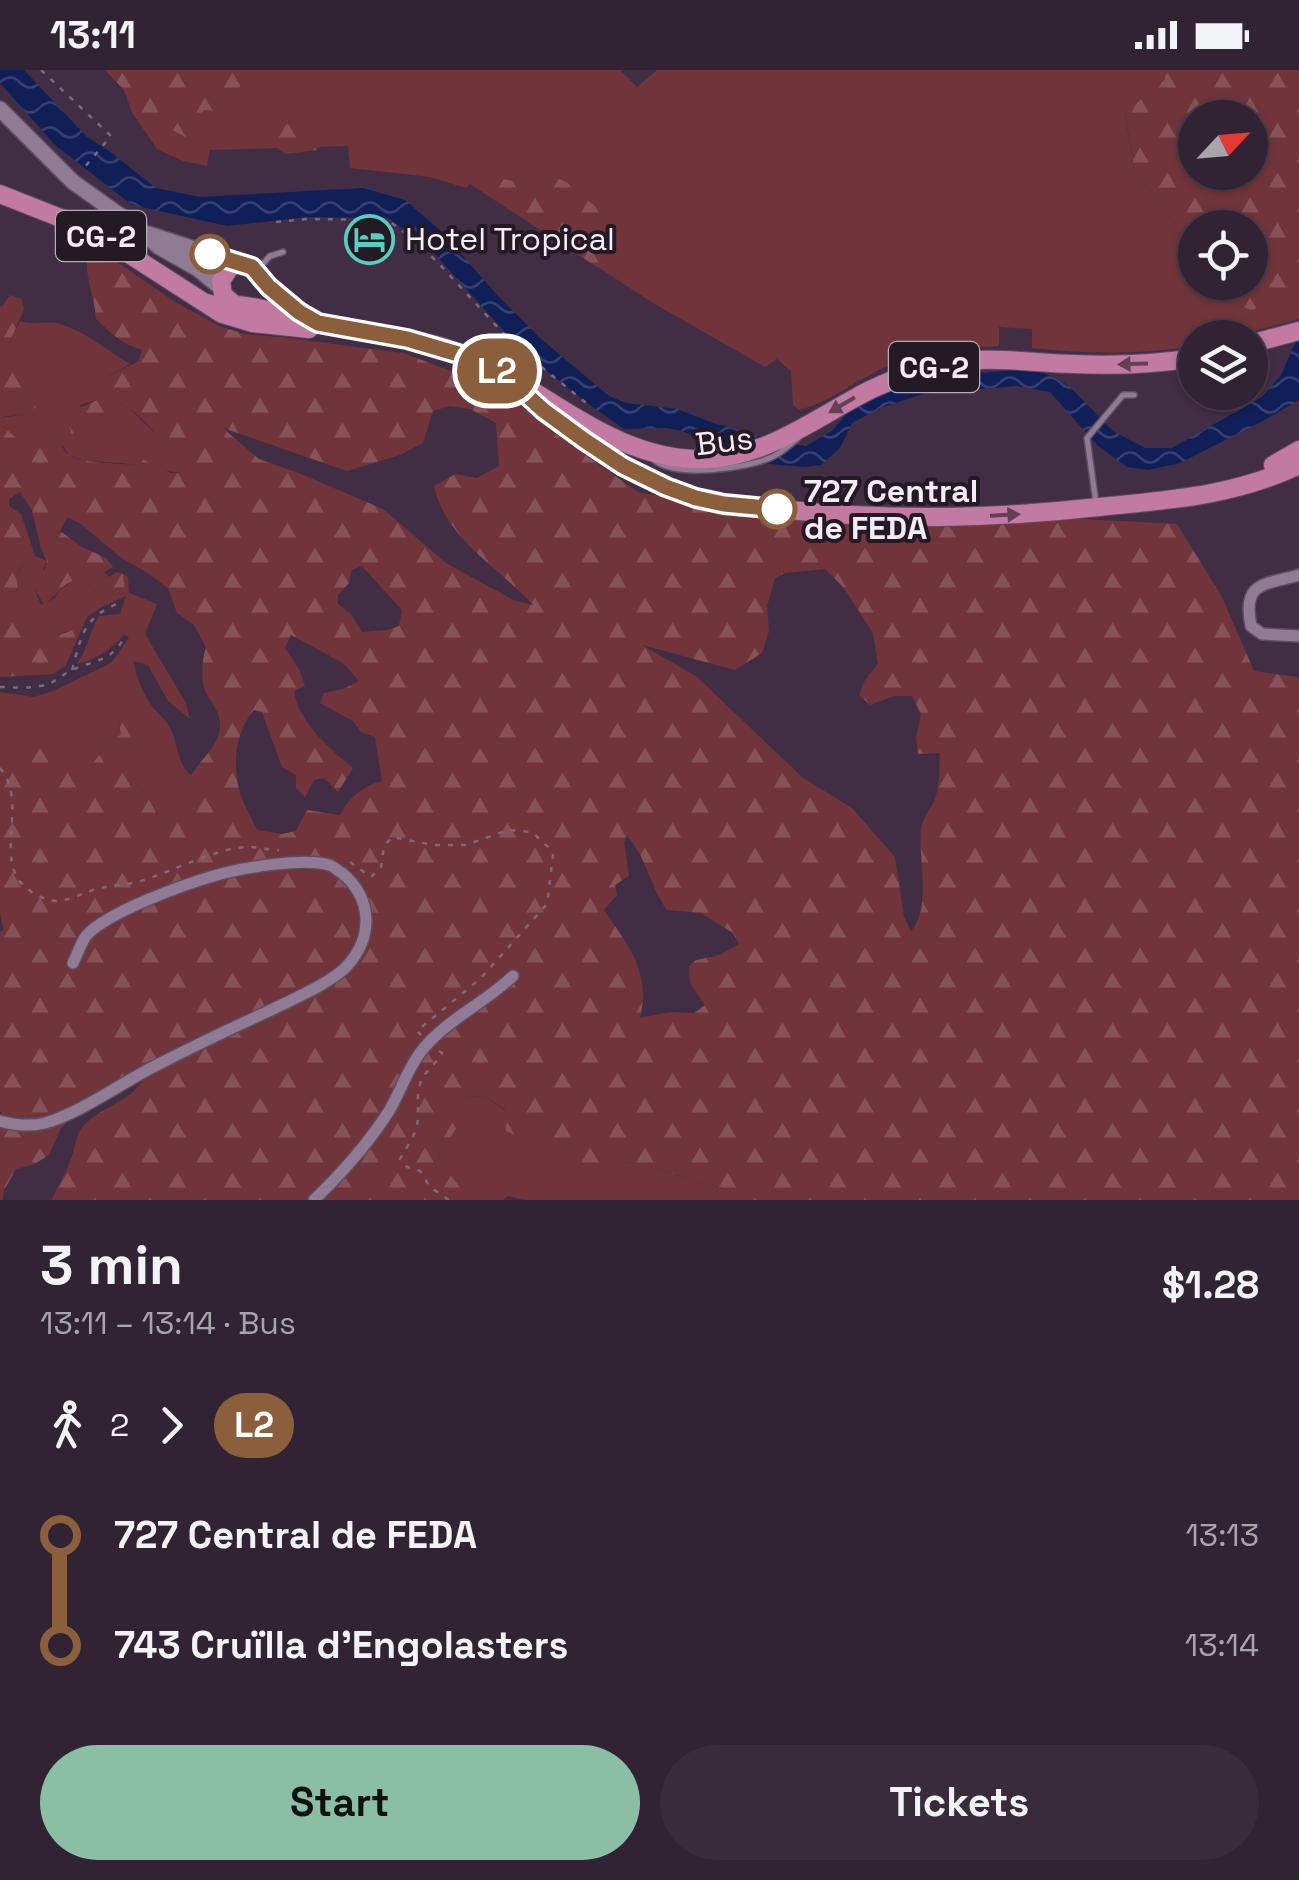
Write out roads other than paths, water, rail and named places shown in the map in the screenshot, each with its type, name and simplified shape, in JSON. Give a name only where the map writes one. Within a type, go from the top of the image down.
[{"type":"highway","name":"CG-2","points":[[0,194],[91,231],[179,288],[318,323],[452,350],[537,393],[596,430],[637,448],[674,457],[732,461],[890,381],[940,365],[994,358],[1131,365],[1178,360]]},
{"type":"highway","points":[[220,298],[251,304],[262,289],[253,272],[225,272],[222,278],[220,298],[234,319],[307,329],[345,328]]},
{"type":"highway","name":"CG-2","points":[[253,272],[299,312],[318,323]]},
{"type":"highway","points":[[1268,339],[1297,331]]},
{"type":"highway","name":"CG-2","points":[[507,377],[543,410],[623,466],[666,487],[710,501],[858,518],[973,517],[1214,494],[1277,476],[1299,465]]},
{"type":"highway","points":[[1214,494],[1299,450]]},
{"type":"main road","points":[[0,109],[73,182],[175,258],[198,268],[220,298]]},
{"type":"main road","points":[[142,232],[253,272]]},
{"type":"street","points":[[1299,575],[1264,584],[1250,594],[1247,606],[1250,626],[1262,634],[1299,636]]},
{"type":"street","points":[[0,1121],[42,1124],[70,1114],[160,1064],[301,996],[345,969],[365,934],[368,915],[352,882],[330,865],[290,862],[263,866],[220,874],[142,902],[86,936],[72,963]]},
{"type":"street","points":[[314,1200],[351,1164],[389,1111],[421,1051],[447,1025],[496,993],[514,976]]},
{"type":"lane","points":[[253,272],[270,256],[283,252]]},
{"type":"lane","points":[[1096,507],[1087,438],[1123,396],[1134,395]]},
{"type":"water","points":[[0,70],[24,70],[86,136],[156,188],[200,197],[363,188],[405,200],[442,232],[540,338],[609,396],[626,403],[677,409],[782,442],[806,446],[833,430],[849,411],[884,393],[933,378],[1034,368],[1068,385],[1113,431],[1145,448],[1172,448],[1239,410],[1268,410],[1268,390],[1281,375],[1299,334],[1299,400],[1180,463],[1148,470],[1127,467],[1097,445],[1050,392],[1016,386],[923,394],[880,408],[852,423],[840,448],[821,465],[759,463],[682,431],[624,429],[525,354],[432,251],[388,218],[308,217],[227,226],[132,205],[55,145],[0,83]]},
{"type":"place","name":"Hotel Tropical","points":[[370,239]]},
{"type":"place","name":"727 Central de FEDA","points":[[777,509]]}]
